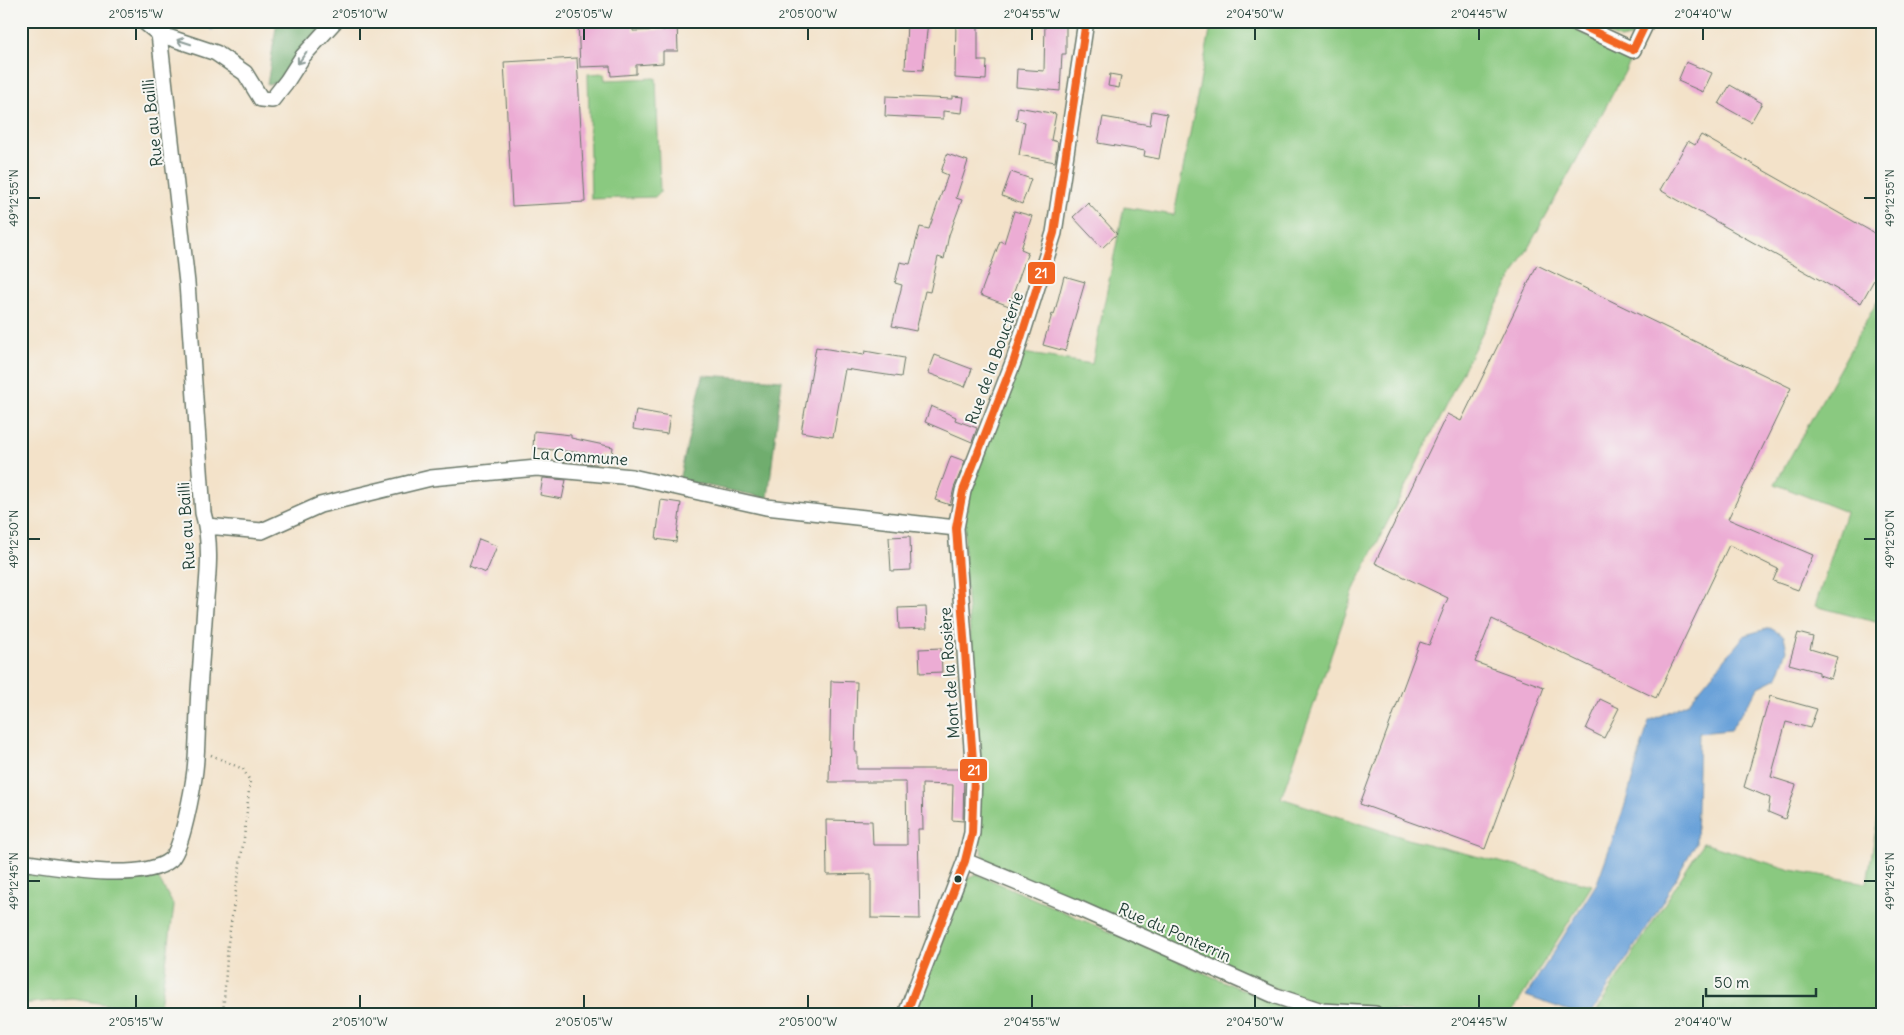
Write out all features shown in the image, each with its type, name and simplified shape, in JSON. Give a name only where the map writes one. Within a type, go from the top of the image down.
[{"type":"street","points":[[143,21],[159,34],[216,53],[245,73],[260,99],[272,100],[303,56],[334,21]]},
{"type":"street","name":"Rue de la Boucterie","points":[[956,528],[963,491],[1014,360],[1054,233],[1086,21]]},
{"type":"street","points":[[1570,21],[1633,50],[1647,21]]},
{"type":"street","name":"Rue au Bailli","points":[[21,862],[124,873],[154,869],[170,860],[176,852],[186,818],[195,770],[208,575],[207,526],[202,513],[187,283],[159,34]]},
{"type":"street","name":"La Commune","points":[[207,526],[262,531],[320,505],[432,478],[537,468],[632,477],[766,507],[956,528]]},
{"type":"street","name":"Mont de la Rosière","points":[[906,1014],[965,862],[972,833],[974,775],[956,528]]},
{"type":"street","name":"Rue du Ponterrin","points":[[965,862],[1073,906],[1276,996],[1322,1011],[1375,1014]]},
{"type":"path","points":[[196,749],[243,769],[250,781],[244,838],[228,943],[223,1014]]},
{"type":"green space","points":[[277,21],[326,21],[282,80],[267,85]]},
{"type":"green space","points":[[1212,21],[1557,21],[1633,57],[1487,323],[1355,587],[1281,798],[1411,840],[1592,885],[1511,1014],[1436,1014],[1319,1004],[1228,971],[989,863],[982,853],[979,841],[980,753],[964,561],[965,517],[973,478],[1023,353],[1092,364],[1124,207],[1174,215]]},
{"type":"green space","points":[[1583,21],[1640,21],[1635,36],[1620,39]]},
{"type":"green space","points":[[605,73],[606,80],[656,78],[660,192],[655,197],[591,199],[588,74]]},
{"type":"green space","points":[[1883,291],[1883,624],[1815,606],[1846,512],[1775,484]]},
{"type":"green space","points":[[703,375],[782,380],[768,498],[679,480]]},
{"type":"green space","points":[[1883,787],[1883,1014],[1595,1014],[1703,843],[1791,870],[1867,883]]},
{"type":"green space","points":[[21,866],[85,876],[158,878],[174,906],[159,1013],[73,999],[21,1004]]},
{"type":"green space","points":[[977,874],[1287,1009],[1310,1014],[915,1014],[965,879]]},
{"type":"water","points":[[1770,628],[1784,636],[1787,650],[1777,678],[1759,687],[1730,730],[1699,733],[1696,843],[1655,915],[1591,1014],[1578,1014],[1526,996],[1597,883],[1624,808],[1649,721],[1688,703],[1745,635]]},
{"type":"building","points":[[578,21],[594,21],[594,26],[633,25],[633,31],[664,30],[664,21],[677,21],[678,51],[663,51],[663,63],[636,65],[636,74],[611,76],[610,66],[580,67]]},
{"type":"building","points":[[907,21],[928,21],[923,70],[905,69]]},
{"type":"building","points":[[956,21],[978,21],[978,61],[987,61],[986,80],[955,78]]},
{"type":"building","points":[[1045,21],[1066,21],[1066,54],[1062,54],[1060,91],[1016,87],[1017,69],[1044,71]]},
{"type":"building","points":[[577,58],[585,202],[512,206],[504,62]]},
{"type":"building","points":[[1686,62],[1712,73],[1703,92],[1678,81]]},
{"type":"building","points":[[1110,74],[1121,76],[1119,88],[1108,86]]},
{"type":"building","points":[[1730,85],[1762,103],[1751,122],[1719,104]]},
{"type":"building","points":[[886,96],[952,99],[952,96],[964,97],[962,113],[943,111],[943,119],[885,116]]},
{"type":"building","points":[[1018,107],[1056,114],[1051,140],[1058,142],[1055,162],[1019,155],[1025,122],[1016,120]]},
{"type":"building","points":[[1152,111],[1167,114],[1159,159],[1144,156],[1145,151],[1098,143],[1103,117],[1150,125]]},
{"type":"building","points":[[1701,135],[1883,238],[1883,264],[1861,303],[1660,190],[1688,141],[1695,145]]},
{"type":"building","points":[[947,154],[968,161],[956,198],[962,200],[949,235],[944,259],[938,257],[930,292],[925,291],[916,331],[892,326],[902,285],[895,283],[900,262],[910,264],[920,227],[929,229],[948,175],[941,172]]},
{"type":"building","points":[[1011,172],[1031,179],[1022,204],[1002,196]]},
{"type":"building","points":[[1088,203],[1117,234],[1102,248],[1073,217]]},
{"type":"building","points":[[1014,211],[1032,216],[1021,249],[1028,252],[1009,306],[980,295],[1000,241],[1004,243]]},
{"type":"building","points":[[1537,265],[1791,388],[1728,519],[1813,555],[1798,590],[1773,581],[1778,569],[1729,545],[1656,698],[1492,619],[1475,662],[1544,687],[1485,849],[1360,804],[1420,642],[1429,645],[1448,598],[1375,563],[1447,414],[1461,421]]},
{"type":"building","points":[[1064,276],[1085,282],[1065,351],[1043,345],[1052,314],[1054,315]]},
{"type":"building","points":[[816,347],[864,355],[865,351],[904,358],[901,377],[845,369],[833,437],[801,432]]},
{"type":"building","points":[[935,355],[972,369],[965,387],[928,373]]},
{"type":"building","points":[[931,406],[956,417],[955,420],[977,428],[972,442],[925,422]]},
{"type":"building","points":[[636,410],[670,416],[667,434],[633,429]]},
{"type":"building","points":[[534,431],[571,435],[571,438],[613,447],[612,455],[599,454],[597,464],[583,463],[585,453],[533,448]]},
{"type":"building","points":[[951,456],[965,461],[954,488],[950,505],[935,500]]},
{"type":"building","points":[[543,478],[566,480],[562,499],[540,495]]},
{"type":"building","points":[[661,500],[681,503],[676,542],[656,539]]},
{"type":"building","points":[[910,536],[911,570],[891,571],[889,537]]},
{"type":"building","points":[[479,539],[497,546],[486,573],[469,566]]},
{"type":"building","points":[[926,607],[927,628],[899,629],[898,608]]},
{"type":"building","points":[[1798,633],[1813,637],[1810,649],[1837,657],[1831,679],[1819,675],[1819,672],[1789,664]]},
{"type":"building","points":[[941,648],[942,672],[920,673],[919,649]]},
{"type":"building","points":[[831,681],[857,682],[855,752],[857,752],[857,769],[964,769],[963,821],[952,820],[953,785],[922,784],[923,829],[918,829],[920,919],[871,918],[871,874],[827,875],[826,820],[872,821],[873,845],[907,845],[906,782],[829,782]]},
{"type":"building","points":[[1770,696],[1817,709],[1810,728],[1786,722],[1771,777],[1796,785],[1785,819],[1768,812],[1770,798],[1744,787]]},
{"type":"building","points":[[1600,699],[1619,708],[1604,738],[1586,729]]},
{"type":"waterway","points":[[212,28],[214,21]]},
{"type":"transit line","name":"21","points":[[906,1014],[965,861],[972,833],[974,775],[956,528],[963,491],[1014,360],[1054,233],[1086,21]]},
{"type":"transit line","name":"21","points":[[1572,21],[1633,50],[1647,21]]}]
